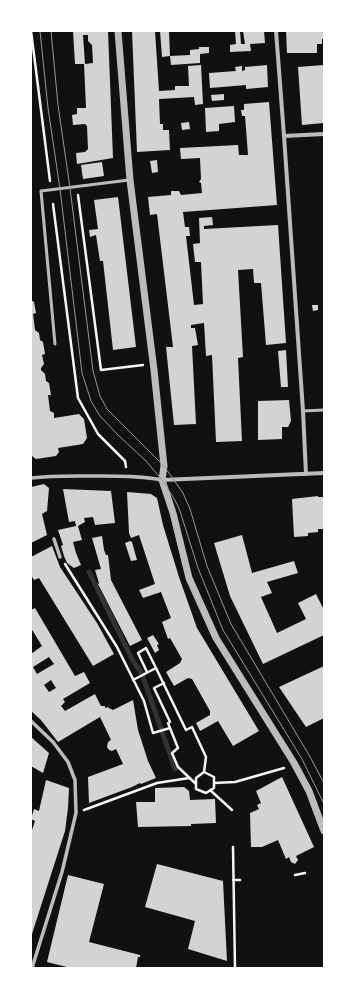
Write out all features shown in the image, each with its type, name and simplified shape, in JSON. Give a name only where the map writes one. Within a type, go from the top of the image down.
[{"type":"street","points":[[118,31],[130,180],[154,364],[164,466],[162,480],[173,513],[189,578],[216,638],[294,763],[309,791],[324,830]]},
{"type":"street","points":[[276,31],[303,411],[306,474]]},
{"type":"street","points":[[284,136],[324,134]]},
{"type":"street","points":[[31,478],[55,475],[144,476],[162,480],[324,473]]},
{"type":"street","points":[[54,539],[60,557]]},
{"type":"street","points":[[31,721],[53,742],[68,762],[75,780],[76,813],[62,872],[32,968]]},
{"type":"lane","points":[[56,344],[41,191],[130,180]]},
{"type":"lane","points":[[303,411],[324,410]]},
{"type":"path","points":[[31,31],[57,222],[78,398],[98,434],[125,461],[128,476]]},
{"type":"path","points":[[77,187],[101,370],[154,364]]},
{"type":"path","points":[[93,350],[98,349]]},
{"type":"path","points":[[60,557],[118,647],[144,700],[153,733],[170,728]]},
{"type":"path","points":[[146,673],[138,653],[146,648],[186,730],[192,727],[206,757],[204,772],[196,778],[196,789],[206,793],[214,788],[214,777],[204,772]]},
{"type":"path","points":[[133,680],[156,668]]},
{"type":"path","points":[[164,683],[154,688],[170,722],[168,723],[178,748],[172,753],[178,767],[196,784]]},
{"type":"path","points":[[214,783],[235,782],[282,769],[294,763]]},
{"type":"path","points":[[76,813],[157,783],[189,778]]},
{"type":"path","points":[[210,790],[232,810]]},
{"type":"path","points":[[233,847],[235,968]]},
{"type":"path","points":[[295,875],[305,873]]},
{"type":"path","points":[[233,880],[240,880]]},
{"type":"building","points":[[73,31],[108,31],[113,158],[77,164],[76,153],[85,152],[88,149],[87,126],[85,124],[73,125],[72,115],[77,114],[77,108],[86,108],[84,64],[75,64]],"holes":[[[83,35],[88,35],[88,41],[92,45],[93,63],[85,64]]]},
{"type":"building","points":[[132,31],[155,31],[159,91],[175,90],[175,86],[189,86],[188,66],[201,65],[203,104],[195,105],[194,97],[159,99],[160,124],[163,124],[163,130],[169,130],[170,150],[137,152]]},
{"type":"building","points":[[160,31],[169,31],[170,56],[162,57]]},
{"type":"building","points":[[235,31],[240,31],[241,44],[245,44],[243,31],[264,31],[265,43],[250,44],[251,51],[230,52],[230,45],[236,44]]},
{"type":"building","points":[[286,31],[324,31],[324,39],[322,39],[322,44],[317,44],[317,53],[287,53]]},
{"type":"building","points":[[199,47],[209,47],[209,53],[200,54],[200,63],[171,65],[170,56],[190,55],[190,50],[199,49]]},
{"type":"building","points":[[267,65],[268,87],[246,89],[246,85],[210,88],[209,73],[236,71],[235,67],[242,66],[242,71],[245,70],[245,67]]},
{"type":"building","points":[[324,65],[324,123],[302,125],[298,67]]},
{"type":"building","points":[[224,94],[224,100],[212,101],[211,95]]},
{"type":"building","points":[[269,102],[277,205],[183,212],[185,227],[189,227],[190,236],[186,236],[194,305],[203,304],[201,262],[195,262],[193,244],[200,243],[199,218],[212,217],[213,225],[204,226],[204,229],[278,225],[286,343],[266,345],[261,283],[254,283],[253,269],[238,270],[243,357],[238,358],[242,441],[216,442],[212,355],[206,356],[204,323],[191,325],[191,328],[195,328],[198,345],[192,346],[196,424],[174,425],[166,347],[173,347],[157,214],[150,215],[148,197],[171,195],[171,191],[179,191],[181,195],[202,193],[201,183],[199,182],[201,179],[200,158],[181,159],[180,148],[238,145],[239,155],[248,155],[245,116],[242,116],[241,110],[244,110],[244,104]]},
{"type":"building","points":[[234,106],[235,122],[219,124],[219,131],[206,132],[205,108]]},
{"type":"building","points":[[189,122],[190,129],[182,130],[181,123]]},
{"type":"building","points":[[157,160],[158,172],[152,173],[150,161]]},
{"type":"building","points":[[102,162],[104,176],[83,179],[81,165]]},
{"type":"building","points":[[118,197],[136,347],[113,350],[103,261],[100,261],[96,235],[90,237],[89,230],[98,229],[94,200]]},
{"type":"building","points":[[31,300],[34,302],[36,313],[33,314],[35,330],[39,333],[40,340],[43,342],[45,354],[42,355],[44,364],[41,370],[45,374],[46,381],[49,383],[51,395],[48,395],[50,411],[54,413],[54,418],[79,414],[84,419],[87,438],[83,444],[58,448],[59,452],[56,456],[36,459],[32,456],[31,450]]},
{"type":"building","points":[[312,305],[318,305],[318,310],[313,311]]},
{"type":"building","points":[[286,350],[288,387],[281,387],[278,351]]},
{"type":"building","points":[[289,400],[291,421],[288,427],[282,427],[282,439],[258,440],[258,401]]},
{"type":"building","points":[[44,484],[49,488],[47,511],[42,514],[47,535],[31,543],[31,487]]},
{"type":"building","points":[[63,489],[111,491],[115,523],[95,525],[93,517],[84,518],[85,522],[78,526],[82,540],[73,542],[81,565],[74,568],[67,563],[64,556],[61,546],[63,545],[58,530],[76,526],[75,521],[69,522]]},
{"type":"building","points":[[127,492],[151,494],[157,498],[163,525],[179,577],[197,628],[259,731],[233,746],[218,721],[200,731],[196,723],[210,715],[210,711],[192,679],[188,678],[174,686],[166,672],[180,663],[182,659],[170,638],[168,639],[162,622],[171,618],[161,592],[143,598],[139,590],[155,584],[139,535],[131,538],[129,533]]},
{"type":"building","points":[[318,496],[324,497],[324,529],[318,529],[318,532],[308,533],[308,536],[294,537],[292,499]]},
{"type":"building","points":[[242,535],[252,573],[294,561],[298,573],[267,582],[272,593],[261,597],[277,633],[306,619],[298,603],[316,594],[324,610],[324,635],[263,664],[230,596],[214,543]]},
{"type":"building","points":[[102,536],[104,550],[106,555],[108,555],[111,580],[142,640],[130,646],[98,584],[95,570],[101,569],[92,538]]},
{"type":"building","points":[[130,541],[132,542],[137,560],[131,561],[125,543]]},
{"type":"building","points":[[52,546],[60,567],[97,623],[114,654],[93,666],[39,578],[34,580],[31,575],[31,557]]},
{"type":"building","points":[[35,608],[75,676],[84,672],[90,683],[63,699],[65,702],[61,706],[65,711],[95,694],[101,706],[105,706],[105,708],[107,707],[113,710],[133,700],[138,730],[148,761],[156,778],[89,803],[88,777],[123,764],[116,749],[112,751],[107,747],[108,742],[111,740],[100,717],[58,742],[41,720],[31,711],[31,654],[42,646],[31,628],[31,610]],"holes":[[[49,657],[54,664],[37,674],[33,667]],[[51,680],[56,688],[49,692],[44,685]]]},
{"type":"building","points":[[153,635],[159,644],[157,645],[159,650],[155,653],[147,638]]},
{"type":"building","points":[[324,666],[324,718],[306,727],[279,687]]},
{"type":"building","points":[[31,737],[49,753],[43,773],[31,766]]},
{"type":"building","points":[[282,777],[314,847],[296,856],[298,860],[295,864],[291,862],[289,857],[286,859],[278,840],[262,847],[251,847],[250,813],[259,809],[257,805],[261,803],[256,791]]},
{"type":"building","points":[[46,780],[69,788],[68,808],[65,831],[31,937],[31,833],[35,821],[31,819],[34,809],[39,811]]},
{"type":"building","points":[[184,787],[189,791],[190,800],[215,799],[216,823],[191,824],[191,826],[138,827],[136,802],[155,802],[155,788]]},
{"type":"building","points":[[157,864],[223,881],[227,961],[188,949],[195,921],[145,907]]},
{"type":"building","points":[[68,875],[104,884],[89,942],[140,955],[140,957],[138,957],[136,968],[71,968],[47,962]]},
{"type":"waterway","points":[[89,572],[133,661],[142,674],[175,769]]},
{"type":"tram line","points":[[40,31],[48,108],[60,189],[82,373],[91,401],[100,416],[146,461],[162,480],[175,500],[180,511],[198,568],[223,630],[302,759],[324,804]]},
{"type":"tram line","points":[[51,31],[58,105],[93,371],[100,396],[107,409],[164,466],[183,493],[190,509],[207,566],[231,624],[324,783]]}]
